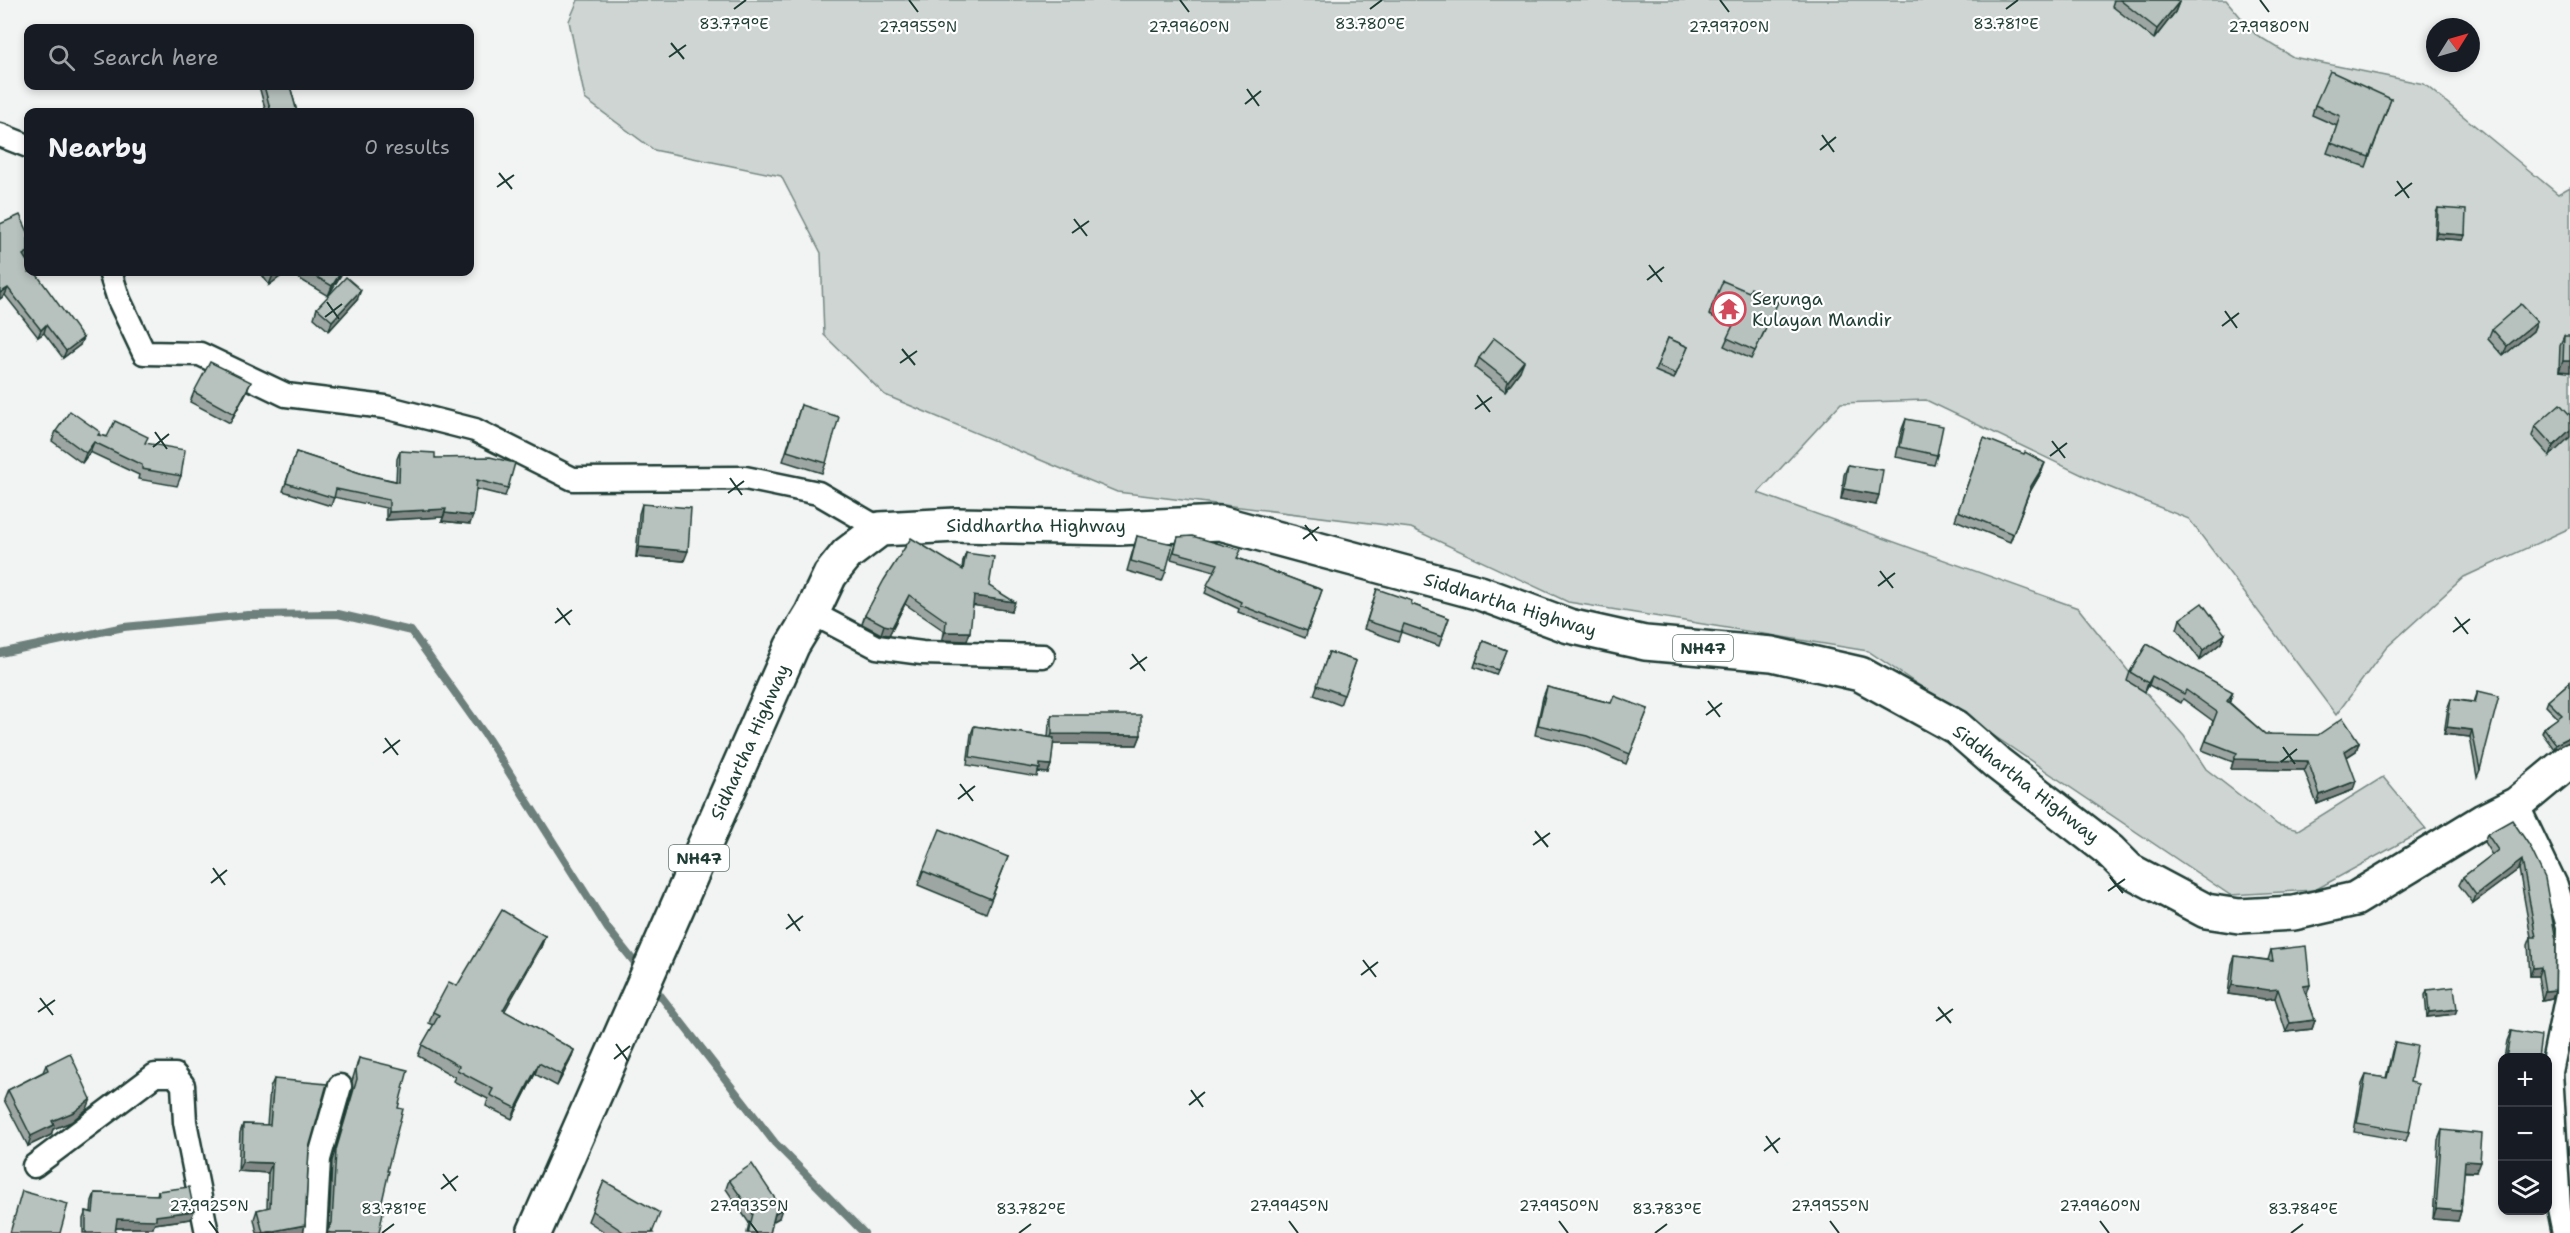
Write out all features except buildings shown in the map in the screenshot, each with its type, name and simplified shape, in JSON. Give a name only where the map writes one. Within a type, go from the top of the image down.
[{"type":"highway","name":"Siddhartha Highway","points":[[880,529],[956,525],[1119,528],[1220,523],[1480,593],[1569,626],[1645,643],[1772,654],[1860,674],[1956,727],[1997,763],[2109,850],[2129,870],[2206,911],[2239,916],[2294,913],[2355,899],[2484,821],[2517,804],[2570,760]]},
{"type":"highway","name":"NH47","points":[[812,613],[830,575],[847,554],[880,529]]},
{"type":"highway","name":"Sidhartha Highway","points":[[534,1233],[792,646],[812,613]]},
{"type":"street","points":[[0,135],[24,144]]},
{"type":"street","points":[[111,276],[118,300],[144,353],[200,354],[286,395],[384,407],[475,430],[573,479],[745,478],[818,492],[880,529]]},
{"type":"street","points":[[812,613],[877,647],[922,654],[1043,656]]},
{"type":"street","points":[[2517,804],[2556,885],[2568,926],[2567,994],[2551,1072],[2559,1208],[2564,1233]]},
{"type":"street","points":[[34,1166],[155,1075],[175,1075],[183,1085],[185,1122],[207,1233]]},
{"type":"street","points":[[315,1233],[319,1159],[340,1086]]},
{"type":"shaded area","points":[[578,0],[2226,0],[2255,34],[2293,57],[2424,84],[2558,194],[2570,187],[2570,528],[2464,577],[2386,648],[2336,715],[2189,519],[2101,484],[1926,400],[1841,403],[1758,493],[2078,608],[2145,692],[2184,736],[2206,769],[2278,825],[2298,830],[2383,777],[2426,829],[2315,890],[2230,895],[1868,651],[1568,602],[1411,528],[1117,492],[885,395],[824,335],[821,253],[781,176],[654,150],[585,99],[569,21]]},
{"type":"waterway","points":[[0,653],[124,627],[248,615],[338,614],[411,631],[488,739],[608,929],[640,969]]},
{"type":"waterway","points":[[653,986],[775,1143],[864,1233]]},
{"type":"place","name":"Serunga Kulayan Mandir","points":[[1729,309]]}]
